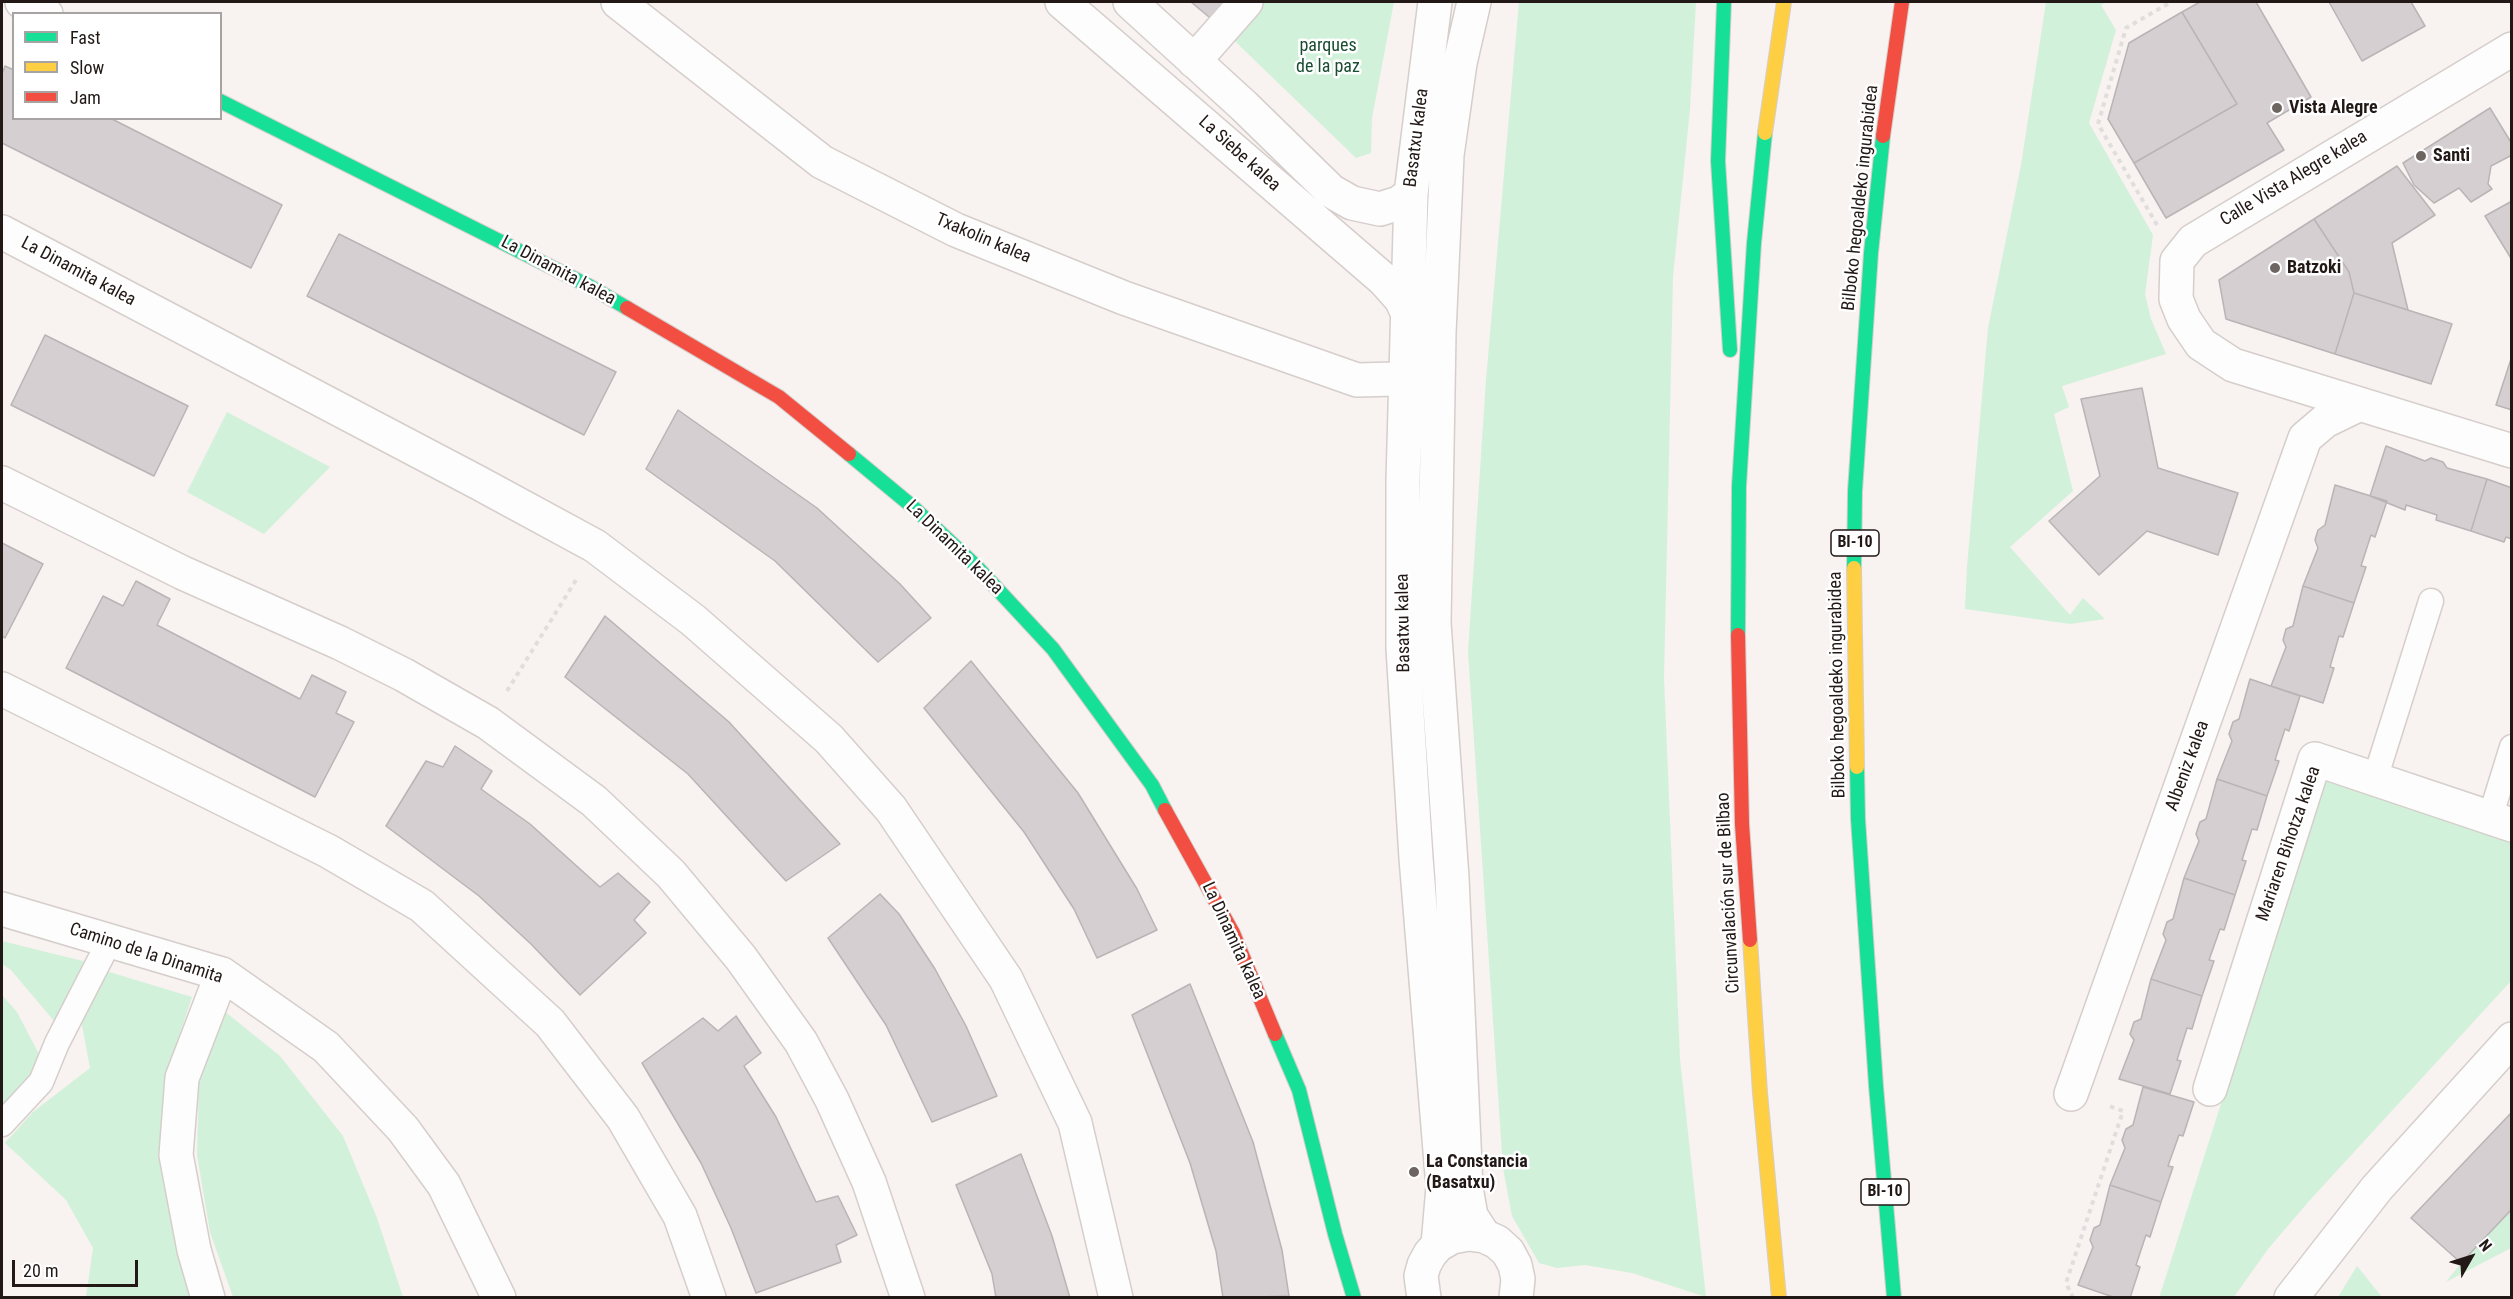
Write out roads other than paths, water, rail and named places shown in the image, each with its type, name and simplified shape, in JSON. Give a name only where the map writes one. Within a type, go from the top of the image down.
[{"type":"main road","points":[[1724,2],[1718,161],[1739,486]]},
{"type":"main road","points":[[1739,486],[1754,243],[1765,134],[1784,2]]},
{"type":"main road","name":"Bilboko hegoaldeko ingurabidea","points":[[1894,1298],[1876,1086],[1858,819],[1854,638],[1856,491],[1871,252],[1881,149],[1902,2]]},
{"type":"main road","name":"La Dinamita kalea","points":[[222,102],[590,286],[779,397],[913,507],[975,565],[1053,649],[1152,785],[1233,933],[1299,1090],[1335,1234],[1354,1298]]},
{"type":"main road","name":"Circunvalación sur de Bilbao","points":[[1739,486],[1738,639],[1742,824],[1760,1094],[1779,1298]]},
{"type":"street","points":[[22,2],[42,12]]},
{"type":"street","name":"Txakolin kalea","points":[[618,2],[822,162],[956,230],[1124,298],[1357,380],[1395,379]]},
{"type":"street","name":"La Siebe kalea","points":[[1062,2],[1392,287]]},
{"type":"street","name":"La Siebe kalea","points":[[1130,2],[1244,106],[1331,191],[1352,203],[1380,209]]},
{"type":"street","points":[[1194,61],[1246,2]]},
{"type":"street","name":"Basatxu kalea","points":[[1435,2],[1411,194],[1392,287],[1403,648],[1416,858],[1443,1187],[1438,1245]]},
{"type":"street","name":"Basatxu kalea","points":[[1474,2],[1460,63],[1447,155],[1438,333],[1434,623],[1452,878],[1466,1188],[1471,1216],[1484,1236]]},
{"type":"street","name":"Calle Vista Alegre kalea","points":[[2257,373],[2233,365],[2201,344],[2184,319],[2176,299],[2177,261],[2193,241],[2511,49]]},
{"type":"street","points":[[1411,194],[1399,203],[1380,209],[1366,217],[1360,230],[1360,243],[1392,287],[1422,287],[1432,278],[1442,261]]},
{"type":"street","name":"La Dinamita kalea","points":[[2,232],[595,546],[693,620],[829,739],[891,808],[1006,979],[1075,1124],[1116,1298]]},
{"type":"street","points":[[2257,373],[2511,451]]},
{"type":"street","points":[[2257,373],[2285,390],[2294,401],[2296,417],[2305,438],[2325,421],[2358,405]]},
{"type":"street","name":"Albeniz kalea","points":[[2071,1094],[2305,438]]},
{"type":"street","points":[[2,483],[183,573],[340,643],[404,675],[488,723],[594,801],[671,874],[741,958],[801,1042],[832,1100],[869,1182],[908,1298]]},
{"type":"street","points":[[2,689],[328,851],[422,906],[550,1023],[623,1118],[680,1216],[710,1298]]},
{"type":"street","name":"Mariaren Bihotza kalea","points":[[2210,1089],[2314,759],[2501,822]]},
{"type":"street","name":"Camino de la Dinamita","points":[[2,909],[222,974],[326,1047],[403,1129],[444,1185],[499,1298]]},
{"type":"street","points":[[208,1298],[194,1250],[176,1155],[182,1078],[222,974]]},
{"type":"street","points":[[2291,1298],[2378,1188],[2511,1038]]},
{"type":"street","points":[[1421,1295],[1424,1265],[1438,1245],[1452,1237],[1468,1234],[1484,1236],[1497,1242],[1508,1252],[1515,1264],[1520,1296]]},
{"type":"lane","points":[[2375,779],[2431,601]]},
{"type":"lane","points":[[2501,822],[2511,747]]},
{"type":"lane","points":[[2,1124],[41,1082],[57,1043],[109,942]]},
{"type":"place","name":"Vista Alegre","points":[[2277,108]]},
{"type":"place","name":"Santi","points":[[2421,156]]},
{"type":"place","name":"Batzoki","points":[[2275,268]]},
{"type":"place","name":"La Constancia (Basatxu)","points":[[1414,1172]]},
{"type":"park label","name":"parques de la paz","points":[[1328,56]]}]
